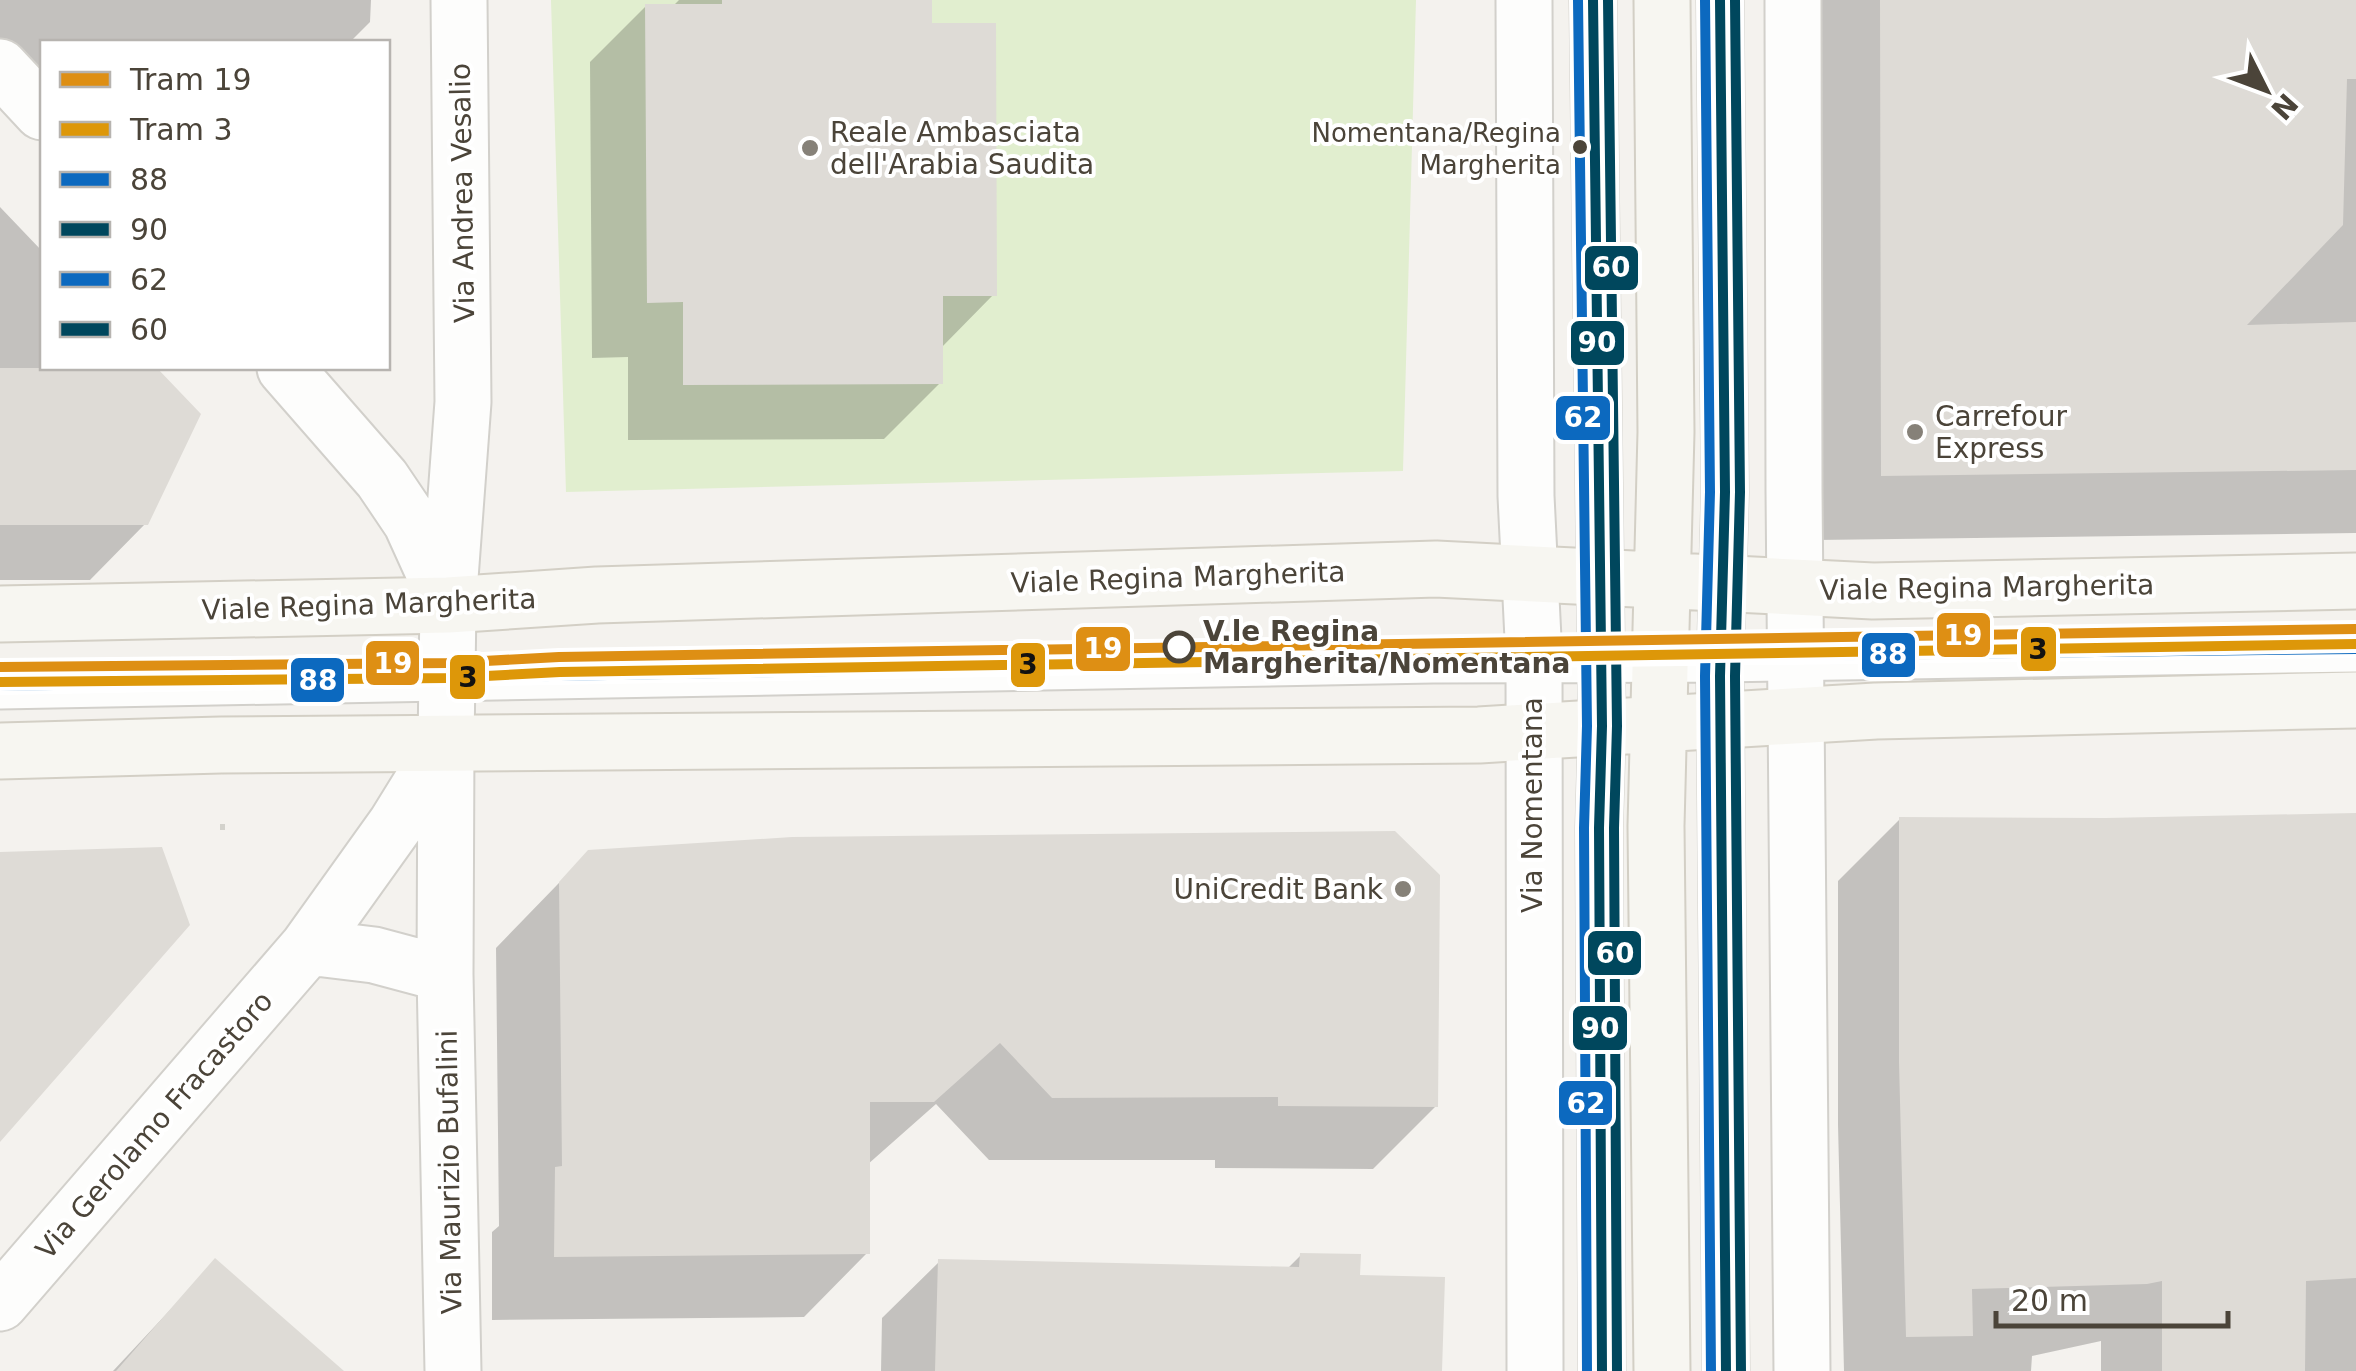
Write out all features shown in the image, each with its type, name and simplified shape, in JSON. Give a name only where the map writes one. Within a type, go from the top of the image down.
[{"type":"main road","points":[[1662,0],[1666,432],[1658,724],[1662,1371]]},
{"type":"main road","name":"Viale Regina Margherita","points":[[0,614],[448,605],[617,594],[1436,569],[1873,591],[2356,581]]},
{"type":"main road","points":[[0,751],[1480,735],[1796,715],[2356,700]]},
{"type":"street","name":"Via Andrea Vesalio","points":[[447,677],[463,385],[460,0]]},
{"type":"street","name":"Via Nomentana","points":[[1524,0],[1526,496],[1534,660],[1534,1371]]},
{"type":"street","points":[[1793,0],[1802,1371]]},
{"type":"street","points":[[0,67],[40,110]]},
{"type":"street","points":[[286,370],[325,410],[399,503],[448,605]]},
{"type":"street","name":"Via Maurizio Bufalini","points":[[447,677],[446,974],[453,1371]]},
{"type":"street","name":"Via Gerolamo Fracastoro","points":[[0,1303],[308,947],[396,824],[446,744]]},
{"type":"street","points":[[308,947],[374,955],[446,974]]},
{"type":"lane","points":[[1593,0],[1602,726],[1602,1371]]},
{"type":"lane","points":[[1720,0],[1726,1371]]},
{"type":"lane","points":[[0,686],[2356,649]]},
{"type":"path","points":[[220,827],[230,827]]},
{"type":"green space","points":[[551,0],[1416,0],[1403,471],[566,492]]},
{"type":"building","points":[[722,0],[932,0],[932,23],[996,23],[997,296],[943,296],[943,384],[683,385],[683,302],[647,303],[645,4],[722,4]]},
{"type":"building","points":[[1880,0],[2356,0],[2356,79],[2347,79],[2343,225],[2247,325],[2356,322],[2356,470],[1881,476]]},
{"type":"building","points":[[0,368],[159,370],[201,414],[148,525],[0,525]]},
{"type":"building","points":[[2356,813],[2356,1278],[2306,1281],[2305,1371],[2162,1371],[2162,1281],[1972,1289],[1973,1336],[1906,1337],[1899,1062],[1899,817]]},
{"type":"building","points":[[1395,831],[1440,875],[1438,1107],[1278,1106],[1278,1097],[1052,1098],[1000,1043],[934,1102],[870,1102],[870,1254],[554,1257],[555,1167],[562,1166],[559,882],[588,850],[792,837]]},
{"type":"building","points":[[162,847],[190,925],[0,1142],[0,852]]},
{"type":"building","points":[[1300,1253],[1361,1254],[1360,1275],[1445,1277],[1442,1371],[935,1371],[938,1259],[1299,1267]]},
{"type":"building","points":[[215,1258],[344,1371],[116,1371]]},
{"type":"tram line","name":"19","points":[[0,667],[447,663],[559,657],[2356,629]]},
{"type":"tram line","name":"3","points":[[0,682],[447,678],[560,672],[2356,644]]},
{"type":"transit line","name":"62","points":[[1578,0],[1587,726],[1587,1371]]},
{"type":"transit line","name":"90","points":[[1593,0],[1602,726],[1602,1371]]},
{"type":"transit line","name":"60","points":[[1608,0],[1617,726],[1617,1371]]},
{"type":"transit line","name":"62","points":[[1705,0],[1711,1371]]},
{"type":"transit line","name":"90","points":[[1720,0],[1726,1371]]},
{"type":"transit line","name":"60","points":[[1735,0],[1741,1371]]},
{"type":"transit line","name":"88","points":[[0,686],[1433,660],[2356,649]]},
{"type":"place","name":"Nomentana/Regina Margherita","points":[[1580,147]]},
{"type":"place","name":"Reale Ambasciata dell'Arabia Saudita","points":[[810,148]]},
{"type":"place","name":"Carrefour Express","points":[[1915,432]]},
{"type":"place","name":"V.le Regina Margherita/Nomentana","points":[[1179,647]]},
{"type":"place","name":"UniCredit Bank","points":[[1403,889]]}]
